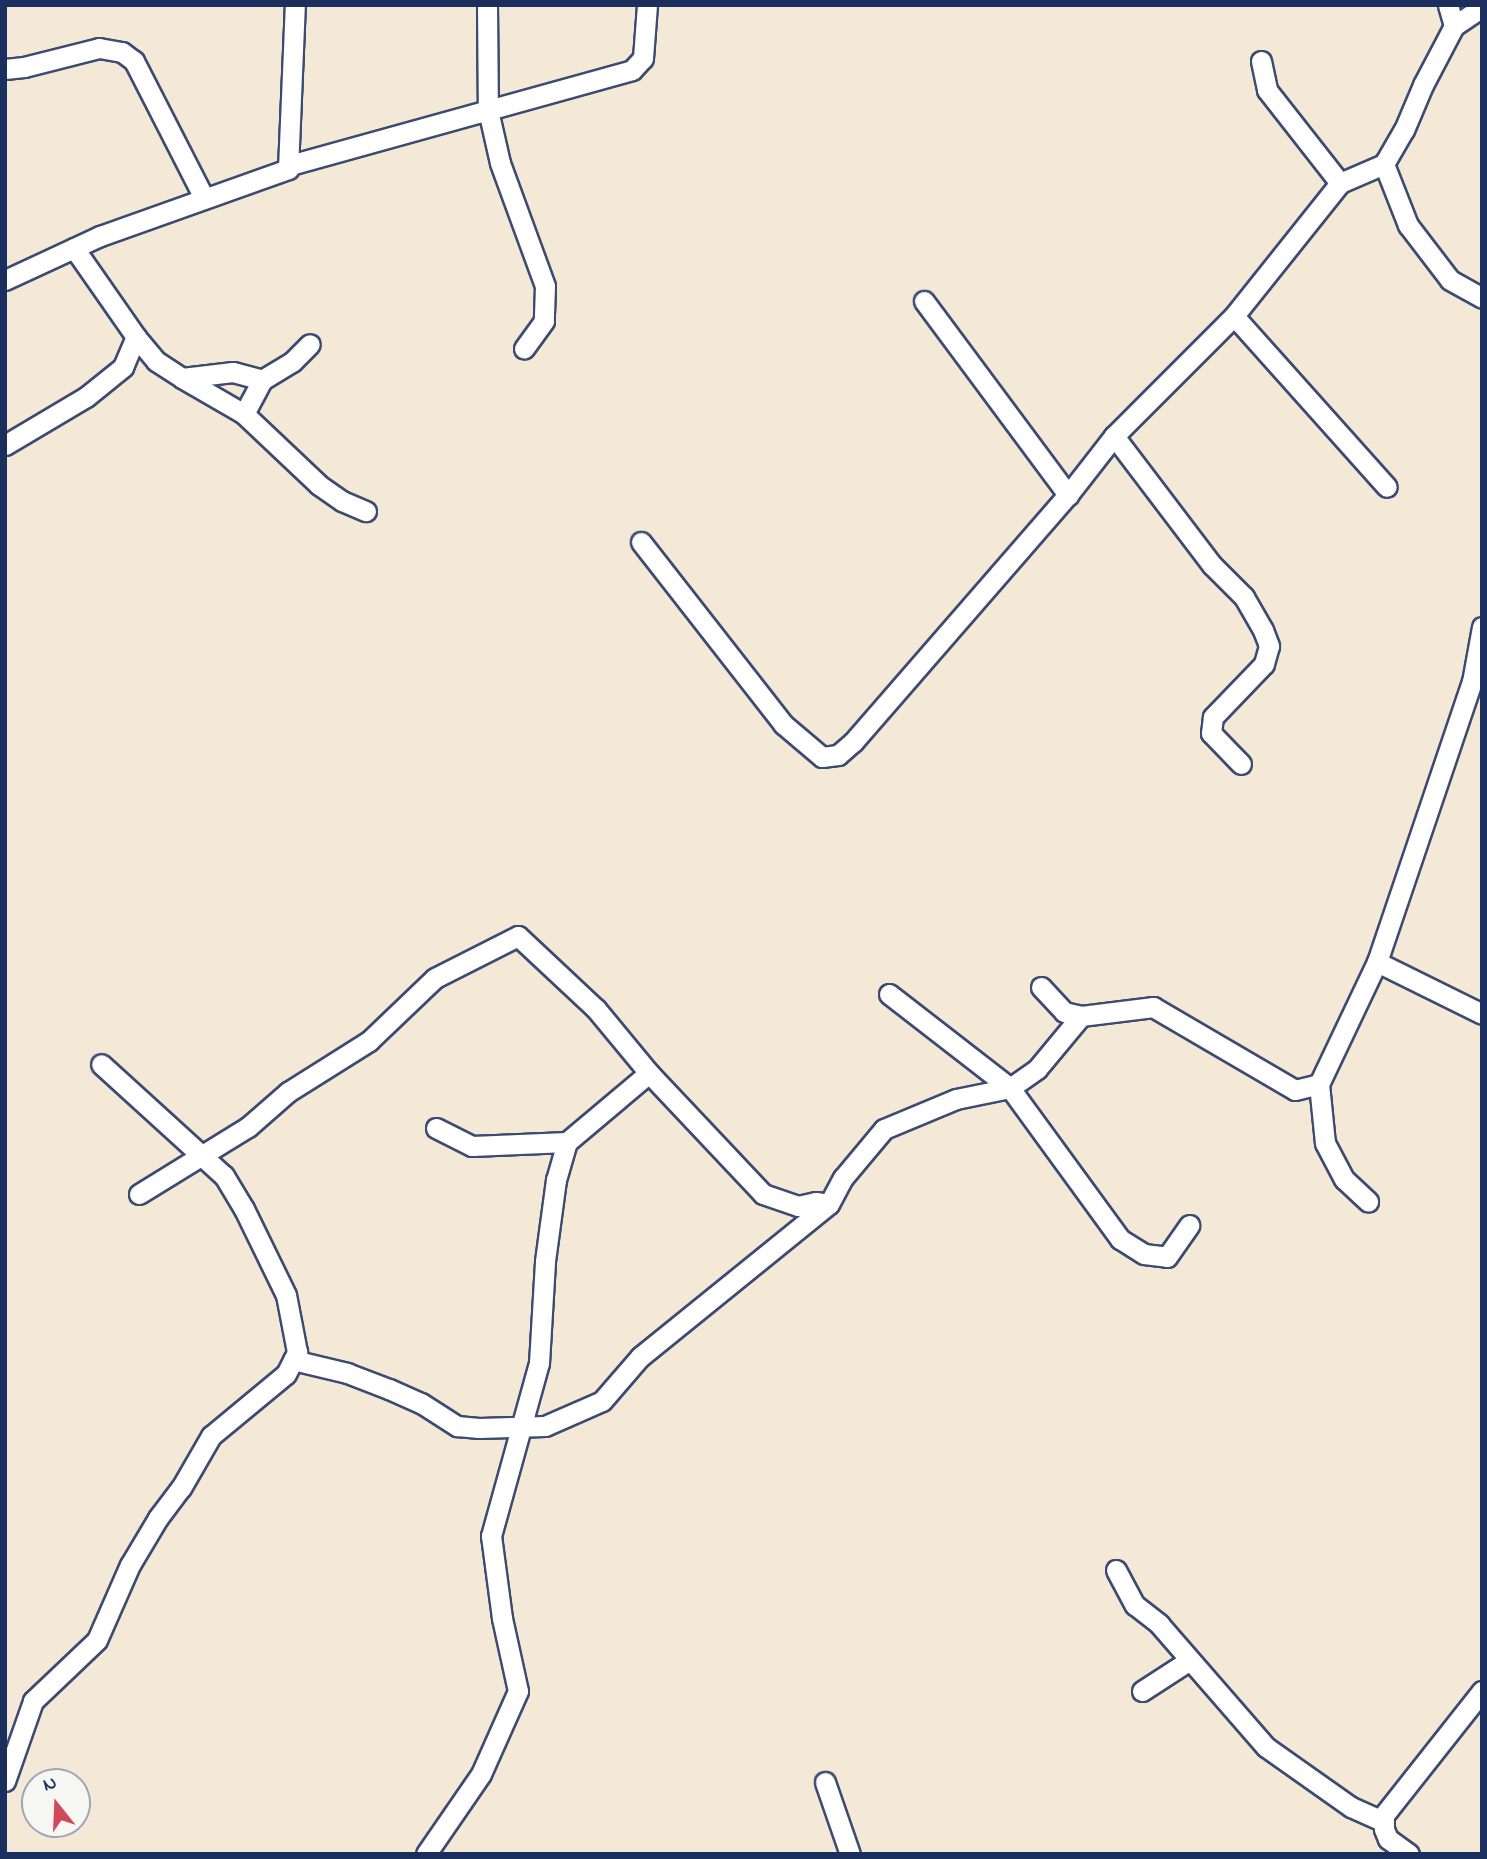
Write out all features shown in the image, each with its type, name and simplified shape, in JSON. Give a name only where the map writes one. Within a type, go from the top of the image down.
[{"type":"street","points":[[290,164],[295,5]]},
{"type":"street","points":[[487,5],[488,110],[500,163],[545,286],[544,321],[524,349]]},
{"type":"street","points":[[5,280],[74,248],[204,198],[281,174],[290,164],[632,71],[643,58],[647,5]]},
{"type":"street","points":[[1448,5],[1454,26]]},
{"type":"street","points":[[641,542],[783,723],[822,757],[838,755],[853,742],[1068,495],[1114,436],[1234,316],[1340,183],[1384,164],[1404,131],[1423,85],[1454,26],[1482,7]]},
{"type":"street","points":[[5,69],[99,48],[122,52],[134,61],[204,198]]},
{"type":"street","points":[[1261,61],[1268,90],[1340,183]]},
{"type":"street","points":[[1384,164],[1408,225],[1450,280],[1482,298]]},
{"type":"street","points":[[74,248],[156,361],[244,414],[319,485],[366,512]]},
{"type":"street","points":[[924,301],[1068,495]]},
{"type":"street","points":[[1234,316],[1387,487]]},
{"type":"street","points":[[5,445],[86,397],[123,367],[136,337]]},
{"type":"street","points":[[244,414],[262,380],[292,362],[310,344]]},
{"type":"street","points":[[182,379],[233,372],[262,380]]},
{"type":"street","points":[[1114,436],[1212,565],[1244,597],[1269,646],[1264,664],[1213,717],[1211,733],[1241,764]]},
{"type":"street","points":[[1368,1201],[1344,1179],[1325,1143],[1319,1084],[1377,962],[1479,664],[1482,627]]},
{"type":"street","points":[[139,1194],[203,1157],[248,1127],[288,1092],[369,1041],[435,978],[518,936],[596,1010],[649,1073],[763,1194],[798,1206],[816,1202],[829,1204]]},
{"type":"street","points":[[1377,962],[1482,1014]]},
{"type":"street","points":[[1041,987],[1064,1012],[1082,1016],[1153,1007],[1295,1090],[1319,1084]]},
{"type":"street","points":[[890,994],[1010,1088],[1119,1239],[1144,1254],[1167,1257],[1189,1225]]},
{"type":"street","points":[[293,1360],[347,1373],[389,1389],[421,1402],[457,1426],[545,1426],[602,1401],[640,1357],[829,1204],[843,1178],[884,1129],[956,1099],[1010,1088],[1037,1069],[1082,1016]]},
{"type":"street","points":[[5,1781],[33,1701],[97,1640],[130,1565],[158,1518],[181,1488],[211,1436],[276,1384],[286,1374],[296,1352],[286,1295],[244,1209],[224,1176],[101,1064]]},
{"type":"street","points":[[426,1854],[481,1774],[518,1691],[510,1663],[491,1536],[539,1363],[545,1261],[556,1180],[567,1142],[649,1073]]},
{"type":"street","points":[[436,1129],[472,1146],[567,1142]]},
{"type":"street","points":[[1116,1570],[1135,1605],[1158,1624],[1266,1747],[1351,1807],[1383,1821]]},
{"type":"street","points":[[1142,1691],[1189,1660]]},
{"type":"street","points":[[1409,1854],[1388,1839],[1383,1821],[1387,1808],[1482,1691]]},
{"type":"street","points":[[825,1782],[850,1854]]}]
